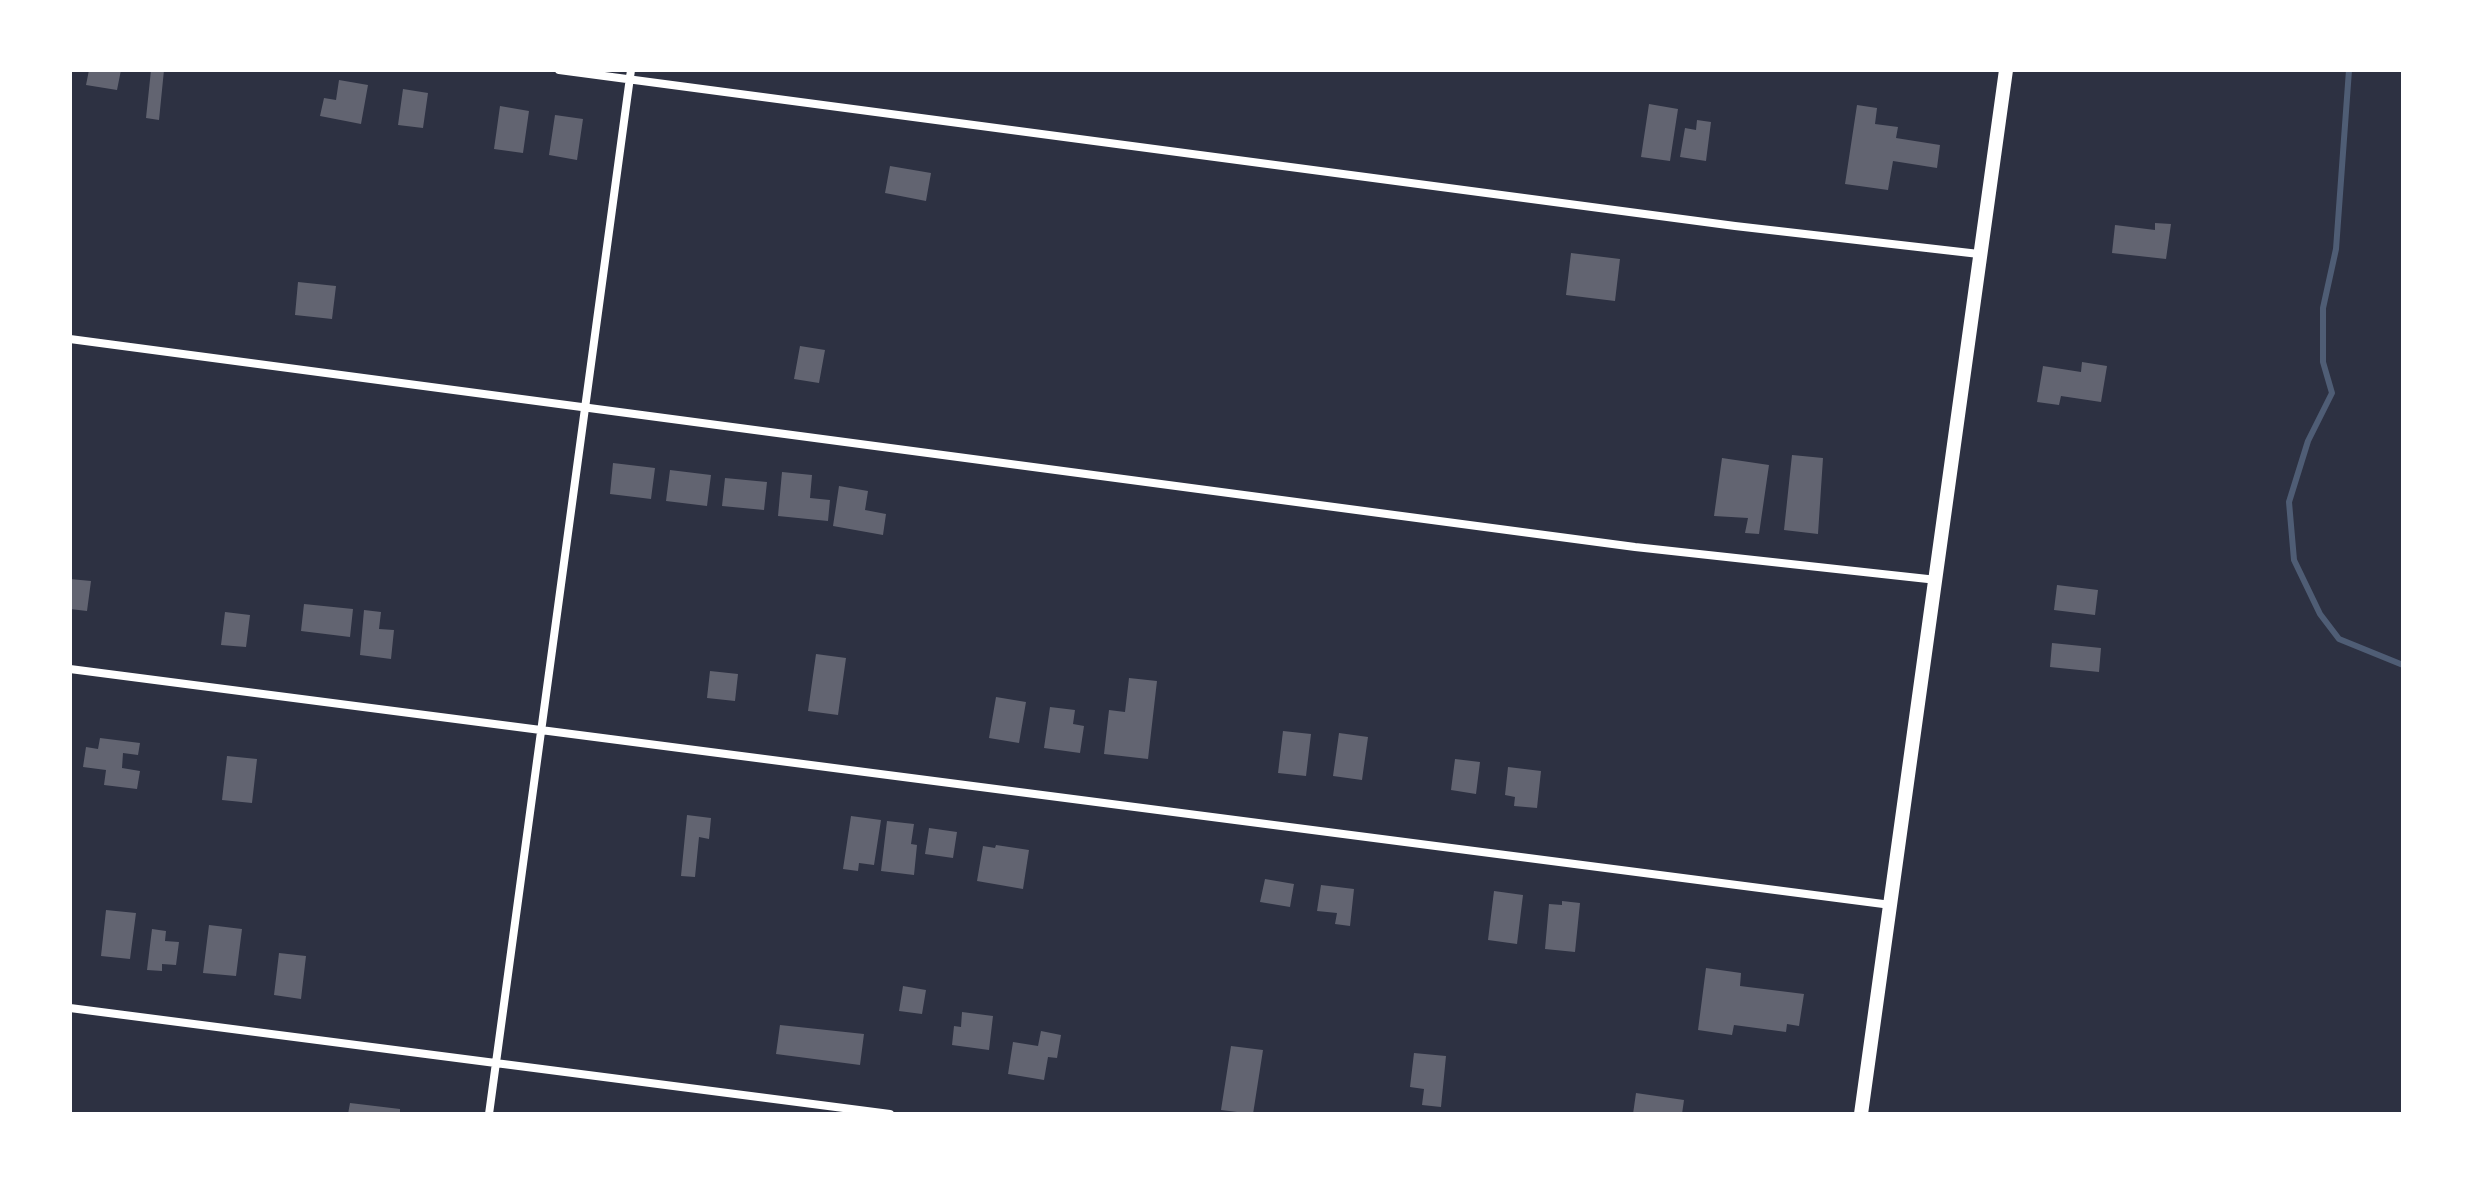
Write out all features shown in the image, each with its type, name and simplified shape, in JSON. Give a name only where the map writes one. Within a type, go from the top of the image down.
[{"type":"main road","points":[[1861,1114],[1938,580],[1979,254],[2006,70]]},
{"type":"street","points":[[559,70],[630,75],[1735,226],[1979,254]]},
{"type":"street","points":[[489,1114],[630,75]]},
{"type":"street","points":[[70,339],[1635,547],[1938,580]]},
{"type":"street","points":[[70,669],[1891,905]]},
{"type":"street","points":[[70,1008],[890,1114]]},
{"type":"building","points":[[89,70],[121,70],[117,90],[86,85]]},
{"type":"building","points":[[151,70],[164,70],[159,120],[146,118]]},
{"type":"building","points":[[339,80],[368,85],[361,124],[320,116],[324,98],[336,100]]},
{"type":"building","points":[[403,89],[428,93],[423,128],[398,125]]},
{"type":"building","points":[[1649,104],[1678,109],[1670,161],[1641,157]]},
{"type":"building","points":[[1857,105],[1877,108],[1875,124],[1898,127],[1896,138],[1940,145],[1937,168],[1893,161],[1888,190],[1845,184]]},
{"type":"building","points":[[500,106],[529,111],[523,153],[494,149]]},
{"type":"building","points":[[555,115],[583,119],[577,160],[549,155]]},
{"type":"building","points":[[1697,120],[1711,122],[1706,161],[1680,157],[1685,128],[1696,130]]},
{"type":"building","points":[[890,166],[931,173],[926,201],[885,193]]},
{"type":"building","points":[[2155,223],[2171,224],[2166,259],[2112,253],[2115,225],[2155,230]]},
{"type":"building","points":[[1571,253],[1620,259],[1615,301],[1566,295]]},
{"type":"building","points":[[298,282],[336,286],[332,319],[295,315]]},
{"type":"building","points":[[800,346],[825,350],[819,383],[794,379]]},
{"type":"building","points":[[2082,362],[2107,366],[2101,402],[2061,396],[2059,405],[2037,402],[2043,366],[2081,372]]},
{"type":"building","points":[[1792,455],[1823,458],[1818,534],[1784,530]]},
{"type":"building","points":[[1722,458],[1769,465],[1759,534],[1745,533],[1748,518],[1714,516]]},
{"type":"building","points":[[613,463],[655,468],[651,499],[610,494]]},
{"type":"building","points":[[670,470],[711,475],[707,506],[666,501]]},
{"type":"building","points":[[782,472],[812,475],[810,498],[830,500],[828,521],[778,516]]},
{"type":"building","points":[[725,478],[767,482],[764,510],[722,506]]},
{"type":"building","points":[[839,486],[868,491],[865,510],[886,514],[883,535],[833,526]]},
{"type":"building","points":[[70,579],[91,581],[87,611],[70,609]]},
{"type":"building","points":[[2057,585],[2098,590],[2095,615],[2054,610]]},
{"type":"building","points":[[304,604],[353,609],[350,637],[301,631]]},
{"type":"building","points":[[364,610],[381,612],[379,629],[394,630],[391,659],[360,655]]},
{"type":"building","points":[[225,612],[250,615],[246,647],[221,645]]},
{"type":"building","points":[[2052,643],[2101,648],[2099,672],[2050,667]]},
{"type":"building","points":[[816,654],[846,658],[838,715],[808,711]]},
{"type":"building","points":[[710,671],[738,674],[735,701],[707,698]]},
{"type":"building","points":[[1129,678],[1157,681],[1148,759],[1104,754],[1109,710],[1125,712]]},
{"type":"building","points":[[996,697],[1026,702],[1019,743],[989,738]]},
{"type":"building","points":[[1050,707],[1075,710],[1073,724],[1084,726],[1080,753],[1044,748]]},
{"type":"building","points":[[1283,731],[1311,734],[1306,776],[1278,773]]},
{"type":"building","points":[[1339,733],[1368,737],[1362,780],[1333,776]]},
{"type":"building","points":[[100,738],[140,743],[138,755],[123,753],[122,768],[140,771],[137,789],[104,785],[106,770],[83,767],[86,747],[98,749]]},
{"type":"building","points":[[227,756],[257,759],[252,803],[222,800]]},
{"type":"building","points":[[1455,759],[1480,762],[1476,794],[1451,790]]},
{"type":"building","points":[[1508,767],[1541,771],[1537,808],[1514,806],[1515,797],[1505,795]]},
{"type":"building","points":[[687,815],[711,818],[709,839],[699,837],[695,877],[681,876]]},
{"type":"building","points":[[851,816],[881,820],[874,865],[859,863],[858,871],[843,869]]},
{"type":"building","points":[[887,821],[914,824],[911,844],[917,845],[914,875],[881,871]]},
{"type":"building","points":[[929,828],[957,832],[953,858],[925,854]]},
{"type":"building","points":[[996,845],[1029,850],[1023,889],[977,881],[983,846],[995,848]]},
{"type":"building","points":[[1265,879],[1294,884],[1290,907],[1260,902]]},
{"type":"building","points":[[1321,885],[1354,889],[1350,926],[1335,924],[1337,913],[1317,911]]},
{"type":"building","points":[[1494,891],[1523,895],[1517,944],[1488,940]]},
{"type":"building","points":[[1562,901],[1580,903],[1575,952],[1545,949],[1549,904],[1562,905]]},
{"type":"building","points":[[106,910],[136,913],[130,959],[101,956]]},
{"type":"building","points":[[209,925],[242,929],[236,976],[203,973]]},
{"type":"building","points":[[152,929],[166,931],[165,941],[179,942],[176,965],[162,964],[162,971],[147,970]]},
{"type":"building","points":[[279,953],[306,956],[301,999],[274,995]]},
{"type":"building","points":[[1706,968],[1741,973],[1740,986],[1804,994],[1799,1026],[1787,1024],[1786,1032],[1734,1025],[1732,1035],[1698,1030]]},
{"type":"building","points":[[903,986],[926,990],[922,1014],[899,1011]]},
{"type":"building","points":[[962,1012],[993,1016],[989,1050],[952,1045],[954,1026],[961,1027]]},
{"type":"building","points":[[780,1025],[864,1034],[860,1065],[776,1054]]},
{"type":"building","points":[[1041,1031],[1061,1035],[1057,1058],[1048,1057],[1044,1080],[1008,1074],[1013,1042],[1038,1046]]},
{"type":"building","points":[[1231,1046],[1263,1050],[1253,1114],[1221,1110]]},
{"type":"building","points":[[1414,1053],[1446,1056],[1441,1107],[1422,1105],[1424,1089],[1410,1087]]},
{"type":"building","points":[[1636,1093],[1684,1100],[1682,1114],[1633,1114]]},
{"type":"building","points":[[350,1103],[400,1109],[400,1114],[348,1114]]},
{"type":"waterway","points":[[2349,70],[2336,249],[2323,308],[2323,362],[2332,393],[2308,441],[2289,502],[2294,560],[2320,614],[2339,639],[2403,665]]}]
